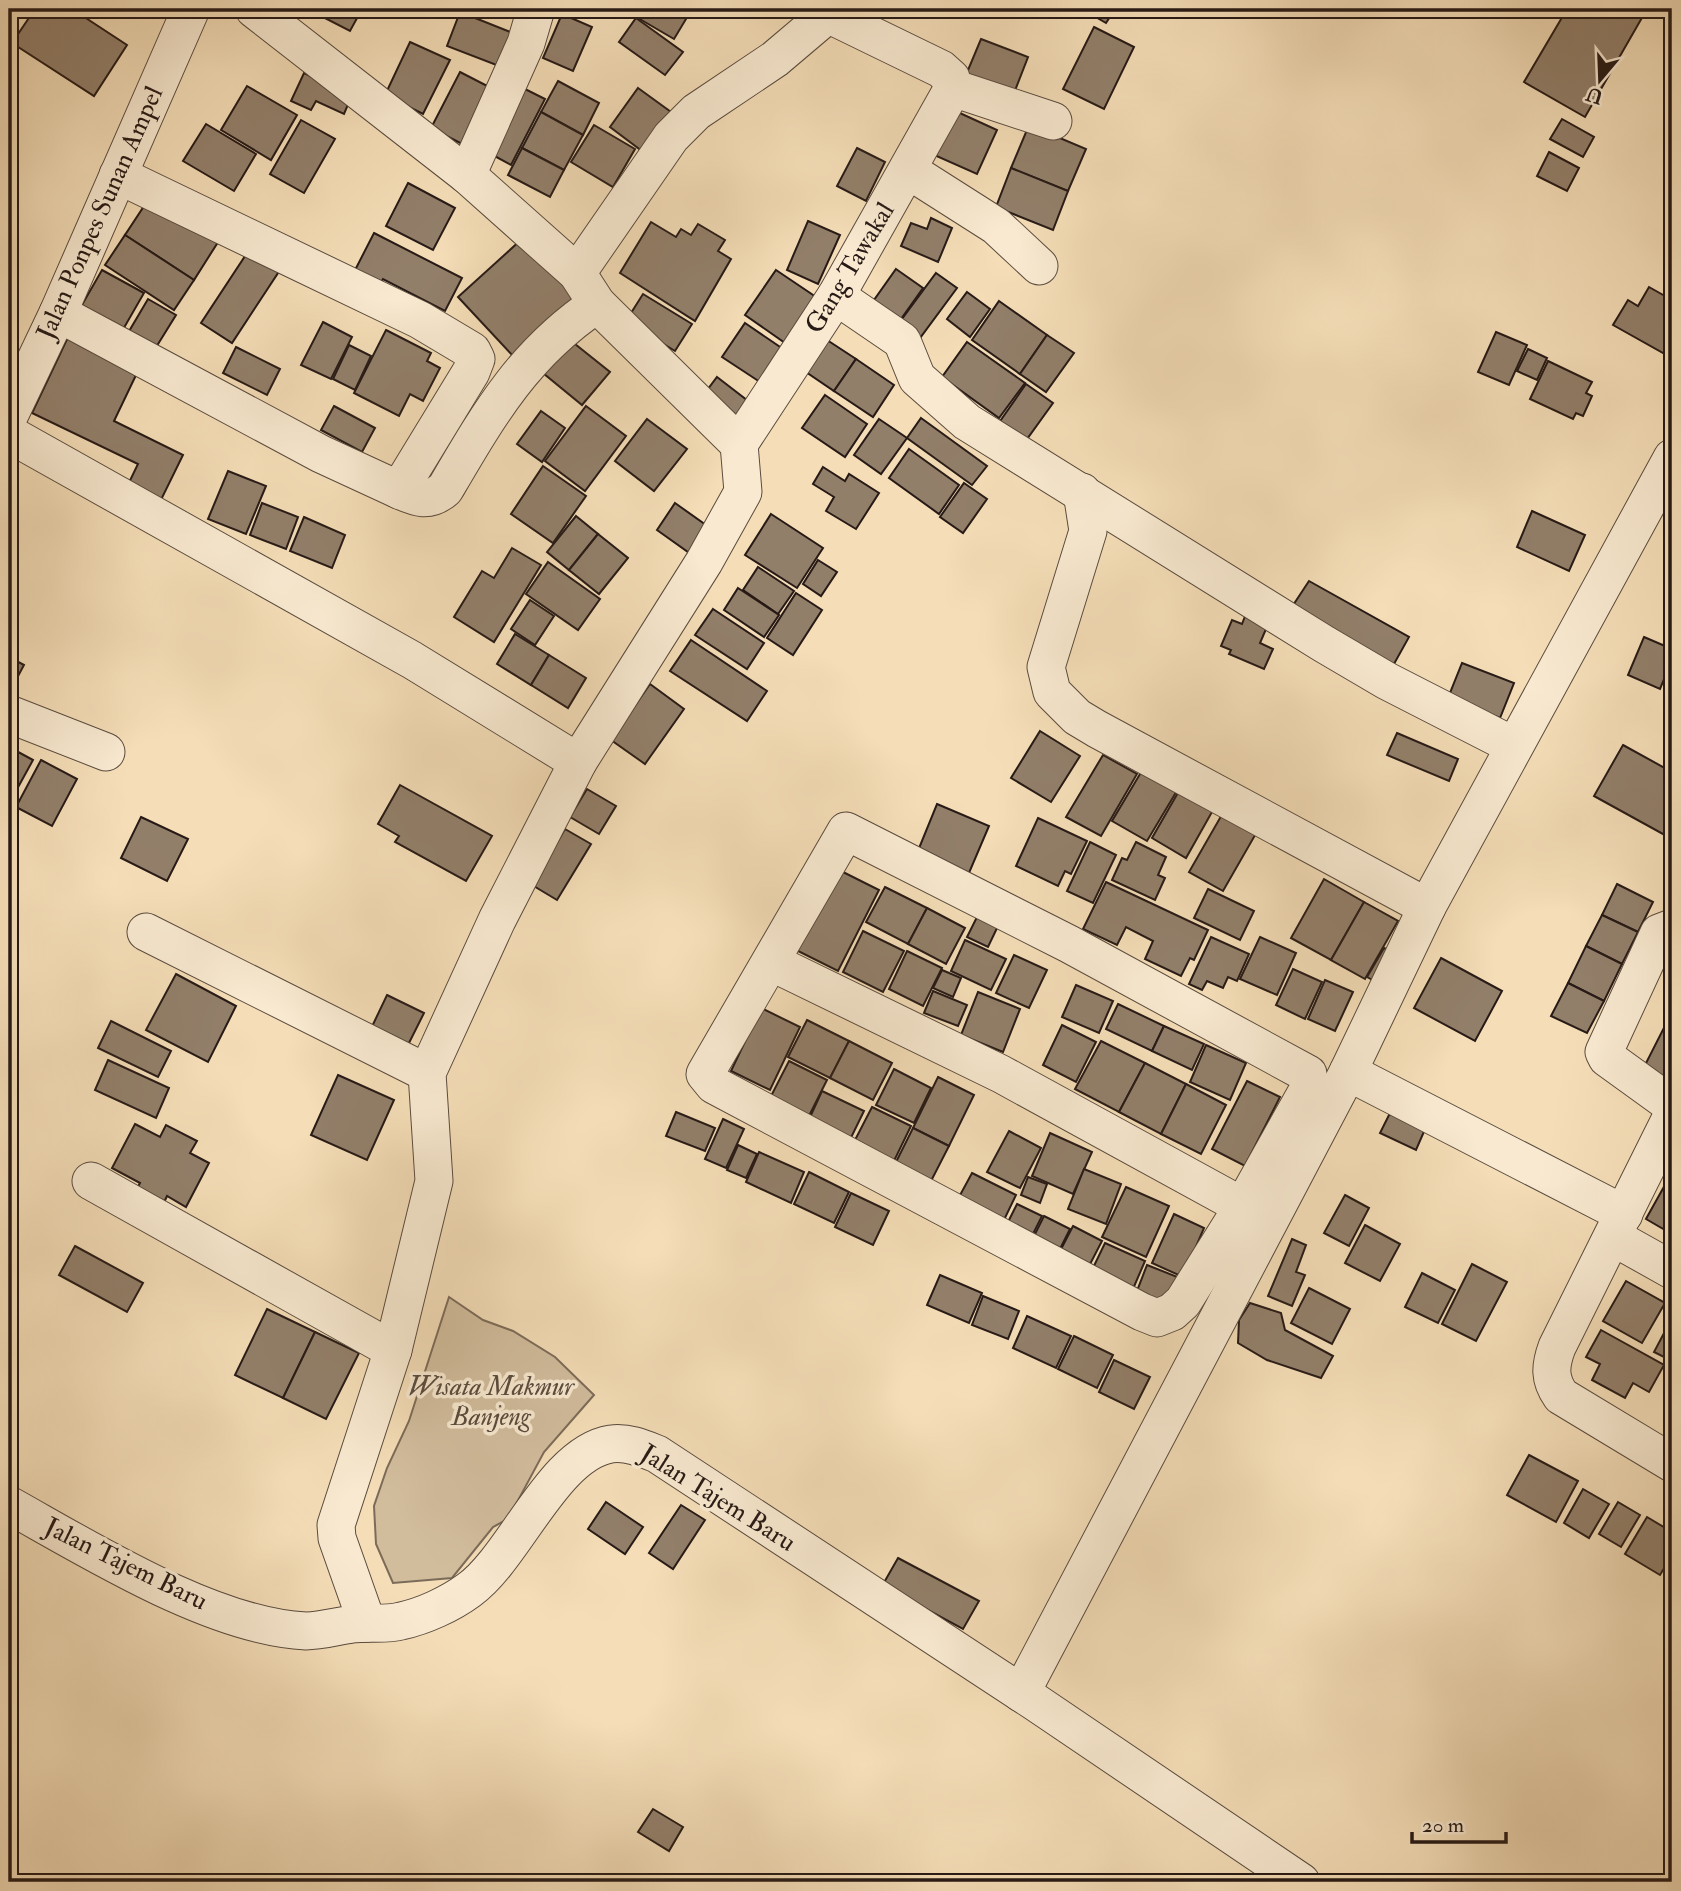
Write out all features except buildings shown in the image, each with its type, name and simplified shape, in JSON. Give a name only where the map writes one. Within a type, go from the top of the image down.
[{"type":"street","points":[[254,9],[467,175],[577,273],[597,304],[739,444],[743,492],[704,562],[578,762],[496,920],[427,1073],[434,1181],[393,1350],[336,1525],[337,1538],[368,1623]]},
{"type":"street","points":[[467,175],[526,43],[536,9]]},
{"type":"street","name":"Jalan Ponpes Sunan Ampel","points":[[9,416],[58,313],[118,175],[180,12]]},
{"type":"street","points":[[577,273],[671,137],[696,112],[775,59],[832,12],[941,69],[951,78],[953,88],[1053,121]]},
{"type":"street","name":"Gang Tawakal","points":[[739,444],[836,296],[953,88]]},
{"type":"street","points":[[908,170],[996,226],[1039,266]]},
{"type":"street","points":[[118,175],[420,320],[472,351],[476,359],[471,373],[399,490]]},
{"type":"street","points":[[836,296],[902,341],[917,378],[967,422],[1387,681],[1514,746]]},
{"type":"street","points":[[58,313],[321,454],[419,499],[435,498],[445,489],[512,382],[546,342],[597,304]]},
{"type":"street","points":[[9,435],[412,660],[578,762]]},
{"type":"street","points":[[1021,1693],[1256,1213],[1309,1088],[1308,1074],[1300,1067],[1069,944],[846,831],[771,962],[712,1056],[705,1074],[715,1085],[1142,1312],[1157,1318],[1172,1311],[1183,1302],[1256,1213],[1348,1073],[1427,907],[1672,458]]},
{"type":"street","points":[[1082,492],[1088,531],[1046,667],[1052,692],[1077,717],[1097,729],[1427,907]]},
{"type":"street","points":[[9,714],[106,752]]},
{"type":"street","points":[[1672,928],[1659,933],[1604,1052],[1607,1058],[1672,1105]]},
{"type":"street","points":[[146,932],[427,1073]]},
{"type":"street","points":[[771,962],[1001,1074],[1256,1213]]},
{"type":"street","points":[[1348,1073],[1619,1225],[1672,1270]]},
{"type":"street","points":[[1672,1116],[1557,1347],[1551,1374],[1561,1396],[1672,1463]]},
{"type":"street","points":[[91,1181],[393,1350]]},
{"type":"street","name":"Jalan Tajem Baru","points":[[9,1505],[139,1576],[218,1609],[253,1620],[306,1630],[400,1622],[438,1608],[470,1589],[517,1535],[562,1474],[587,1454],[610,1444],[633,1445],[657,1454],[1021,1693],[1301,1882]]},
{"type":"green space","name":"Wisata Makmur Banjeng","points":[[449,1297],[483,1320],[513,1331],[555,1357],[594,1395],[544,1452],[508,1519],[493,1527],[452,1578],[393,1583],[376,1544],[374,1506],[387,1468],[409,1421]]}]
